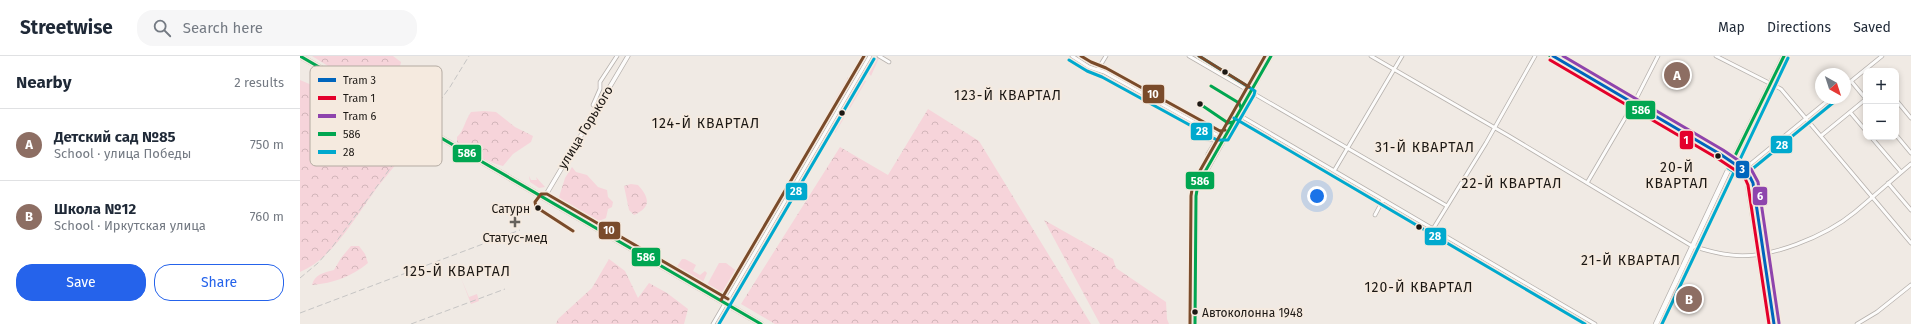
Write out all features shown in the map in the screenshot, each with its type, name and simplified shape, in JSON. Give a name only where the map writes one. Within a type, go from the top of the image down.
[{"type":"main road","points":[[300,56],[317,66]]},
{"type":"main road","points":[[1656,324],[1732,161],[1784,56]]},
{"type":"main road","points":[[442,139],[761,324]]},
{"type":"street","points":[[596,108],[593,105],[600,89],[600,82],[617,56]]},
{"type":"street","name":"улица Горького","points":[[544,198],[628,56]]},
{"type":"street","points":[[713,324],[870,56]]},
{"type":"street","points":[[879,56],[889,62]]},
{"type":"street","points":[[1072,56],[1090,67],[1222,135]]},
{"type":"street","points":[[1098,70],[1106,56]]},
{"type":"street","points":[[1189,56],[1248,92],[1447,206]]},
{"type":"street","points":[[1198,184],[1228,123],[1241,108],[1266,56]]},
{"type":"street","points":[[1194,324],[1196,196],[1198,184],[1222,135],[1233,122],[1239,103],[1248,92],[1271,56]]},
{"type":"street","points":[[1370,56],[1495,127],[1692,246],[1732,256],[1759,254],[1796,244],[1824,232],[1854,212],[1911,164]]},
{"type":"street","points":[[1334,171],[1346,148],[1402,56]]},
{"type":"street","points":[[1433,229],[1495,127],[1534,56]]},
{"type":"street","points":[[1550,56],[1732,161]]},
{"type":"street","points":[[1561,56],[1732,161],[1742,172],[1747,183],[1769,324]]},
{"type":"street","points":[[1587,183],[1636,101],[1658,56]]},
{"type":"street","points":[[1716,56],[1771,82],[1781,89],[1808,118],[1911,243]]},
{"type":"street","points":[[1863,95],[1851,81],[1882,56]]},
{"type":"street","points":[[1822,136],[1863,101]]},
{"type":"street","points":[[1239,103],[1241,108]]},
{"type":"street","points":[[1742,172],[1824,104]]},
{"type":"street","points":[[1899,104],[1911,118]]},
{"type":"street","points":[[1850,112],[1863,127]]},
{"type":"street","points":[[1236,113],[1595,324]]},
{"type":"street","points":[[1228,123],[1233,122]]},
{"type":"street","points":[[1899,139],[1911,153]]},
{"type":"street","points":[[1874,140],[1901,172]]},
{"type":"street","points":[[1888,183],[1911,210]]},
{"type":"street","points":[[1375,215],[1383,200]]},
{"type":"street","points":[[1858,324],[1877,312],[1911,285]]},
{"type":"green space","points":[[312,56],[393,56],[401,62],[400,66],[328,66]]},
{"type":"green space","points":[[876,57],[879,58],[871,76],[867,71]]},
{"type":"green space","points":[[848,77],[850,79],[836,105],[834,107],[831,106]]},
{"type":"green space","points":[[862,79],[866,81],[850,108],[847,106]]},
{"type":"green space","points":[[300,80],[310,84],[310,166],[395,166],[342,237],[322,258],[312,266],[300,272]]},
{"type":"green space","points":[[928,109],[979,141],[1091,324],[775,324],[741,304],[840,147],[888,175]]},
{"type":"green space","points":[[471,112],[496,112],[515,127],[533,136],[531,142],[513,154],[503,166],[479,157],[457,142],[457,137]]},
{"type":"green space","points":[[829,112],[832,112],[831,117],[796,176],[793,178],[791,175]]},
{"type":"green space","points":[[841,116],[844,118],[835,133],[832,128]]},
{"type":"green space","points":[[572,167],[576,172],[587,175],[598,187],[607,190],[608,197],[613,202],[612,207],[608,209],[606,218],[600,220],[586,219],[574,212],[559,197],[565,178]]},
{"type":"green space","points":[[529,176],[531,180],[537,180],[536,177],[545,187],[539,188],[530,182]]},
{"type":"green space","points":[[631,184],[638,185],[642,189],[647,202],[644,209],[634,215],[629,210],[624,186]]},
{"type":"green space","points":[[1044,220],[1113,259],[1116,268],[1166,302],[1167,319],[1169,324],[1100,324]]},
{"type":"green space","points":[[351,246],[359,246],[365,254],[368,263],[349,276],[328,283],[312,285],[317,276],[334,270],[341,258]]},
{"type":"green space","points":[[609,259],[625,271],[638,298],[649,283],[667,293],[688,309],[684,324],[556,324],[558,319],[592,288]]},
{"type":"green space","points":[[682,259],[696,265],[693,271],[700,275],[705,271],[707,273],[703,282],[696,284],[679,274],[676,268]]},
{"type":"green space","points":[[719,263],[726,263],[738,272],[727,290],[716,294],[707,289],[707,285]]},
{"type":"green space","points":[[461,278],[469,297],[477,294],[479,301],[471,304]]},
{"type":"tram line","points":[[1190,131],[1202,139],[1210,142],[1218,140],[1222,137],[1268,56]]},
{"type":"tram line","name":"3","points":[[1553,56],[1720,154],[1748,173],[1753,183],[1774,324]]},
{"type":"tram line","name":"6","points":[[1563,56],[1723,150],[1751,169],[1758,182],[1779,323]]},
{"type":"tram line","name":"1","points":[[1550,60],[1717,158],[1744,176],[1748,185],[1769,324]]},
{"type":"railway","points":[[442,98],[469,56]]},
{"type":"railway","points":[[300,278],[318,263],[333,246],[392,166]]},
{"type":"railway","points":[[300,313],[520,230]]},
{"type":"railway","points":[[411,324],[505,289]]},
{"type":"transit line","name":"586","points":[[300,56],[317,66]]},
{"type":"transit line","name":"10","points":[[721,300],[864,56]]},
{"type":"transit line","name":"10","points":[[1081,56],[1106,68],[1220,131],[1225,130]]},
{"type":"transit line","name":"28","points":[[1069,60],[1217,140],[1228,140],[1255,91],[1199,56]]},
{"type":"transit line","name":"10","points":[[1199,56],[1249,87]]},
{"type":"transit line","name":"10","points":[[1190,324],[1191,196],[1193,183],[1265,56]]},
{"type":"transit line","name":"586","points":[[1195,324],[1196,196],[1198,184],[1271,56]]},
{"type":"transit line","name":"586","points":[[1550,56],[1731,164],[1784,56]]},
{"type":"transit line","name":"28","points":[[1662,324],[1788,58]]},
{"type":"transit line","name":"28","points":[[719,324],[874,59]]},
{"type":"transit line","name":"586","points":[[1211,86],[1239,103],[1241,108]]},
{"type":"transit line","name":"586","points":[[1200,104],[1228,123],[1233,122]]},
{"type":"transit line","name":"28","points":[[1728,168],[1740,176],[1745,175],[1832,104]]},
{"type":"transit line","name":"28","points":[[1234,118],[1585,324]]},
{"type":"transit line","name":"586","points":[[442,139],[761,324]]},
{"type":"transit line","name":"10","points":[[573,231],[536,207],[535,202],[541,194],[547,194],[728,299]]},
{"type":"place","name":"Детский сад №85","points":[[1677,75]]},
{"type":"place","name":"Сатурн","points":[[538,208]]},
{"type":"place","name":"Статус-мед","points":[[515,222]]},
{"type":"place","name":"Школа №12","points":[[1689,299]]},
{"type":"place","name":"Автоколонна 1948","points":[[1195,312]]},
{"type":"district","name":"123-Й КВАРТАЛ","points":[[1008,95]]},
{"type":"district","name":"124-Й КВАРТАЛ","points":[[706,123]]},
{"type":"district","name":"31-Й КВАРТАЛ","points":[[1425,147]]},
{"type":"district","name":"20-Й КВАРТАЛ","points":[[1677,176]]},
{"type":"district","name":"22-Й КВАРТАЛ","points":[[1512,183]]},
{"type":"district","name":"21-Й КВАРТАЛ","points":[[1631,260]]},
{"type":"district","name":"125-Й КВАРТАЛ","points":[[457,271]]},
{"type":"district","name":"120-Й КВАРТАЛ","points":[[1419,287]]}]
